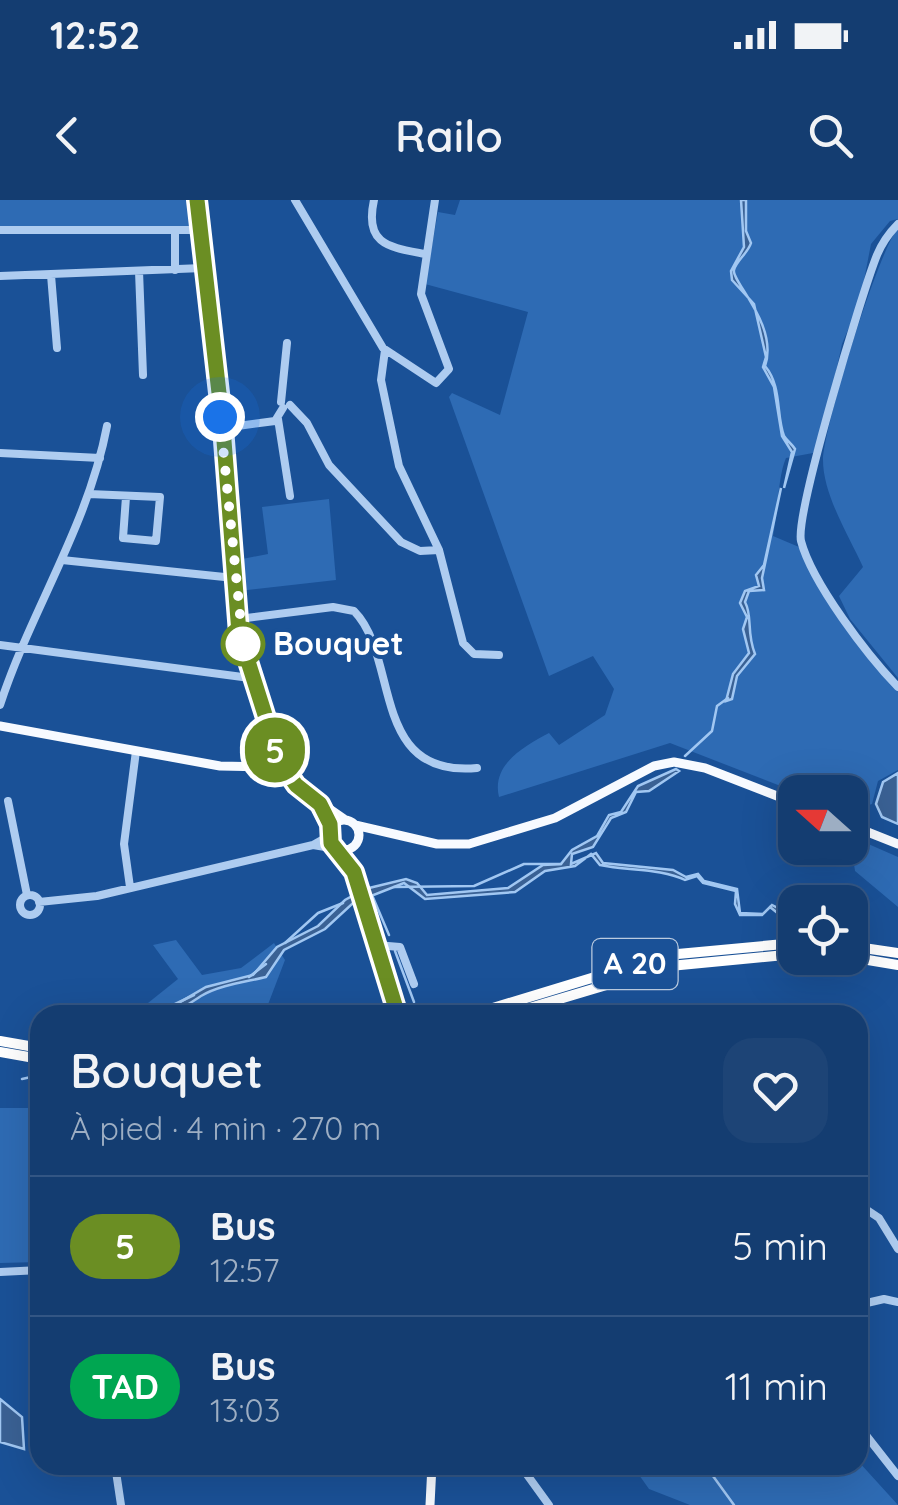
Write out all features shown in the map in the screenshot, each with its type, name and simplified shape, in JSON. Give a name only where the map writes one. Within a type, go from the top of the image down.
[{"type":"highway","name":"A 20","points":[[503,1005],[668,955],[778,945]]},
{"type":"highway","points":[[868,948],[898,952]]},
{"type":"highway","name":"A 20","points":[[539,1005],[670,966],[778,956]]},
{"type":"highway","points":[[868,960],[898,965]]},
{"type":"highway","points":[[0,1041],[30,1046]]},
{"type":"highway","points":[[0,1052],[30,1057]]},
{"type":"main road","points":[[197,200],[225,428],[229,573],[258,700]]},
{"type":"main road","points":[[246,651],[244,665],[271,747],[272,779]]},
{"type":"main road","points":[[0,726],[220,766],[292,784]]},
{"type":"main road","points":[[220,766],[274,765],[292,784],[350,823],[437,844],[495,838],[555,818],[654,766],[674,762],[705,768],[778,796]]},
{"type":"main road","points":[[272,779],[274,765]]},
{"type":"main road","points":[[320,804],[338,849],[354,872],[395,1005]]},
{"type":"main road","points":[[330,832],[350,823]]},
{"type":"main road","points":[[350,823],[356,843],[354,872]]},
{"type":"main road","points":[[338,849],[384,830]]},
{"type":"main road","points":[[868,832],[898,844]]},
{"type":"main road","points":[[430,1505],[432,1475]]},
{"type":"street","points":[[295,200],[385,350],[432,383],[442,382],[448,370],[421,294],[436,200]]},
{"type":"street","points":[[374,200],[370,217],[379,239],[395,248],[425,254]]},
{"type":"street","points":[[898,224],[878,251],[846,344],[800,538],[824,585],[898,687]]},
{"type":"street","points":[[0,230],[200,230]]},
{"type":"street","points":[[175,230],[175,270]]},
{"type":"street","points":[[0,276],[203,268]]},
{"type":"street","points":[[139,271],[143,375]]},
{"type":"street","points":[[51,276],[57,348]]},
{"type":"street","points":[[287,343],[282,386],[286,404],[307,423],[329,465],[401,542],[420,551],[438,550]]},
{"type":"street","points":[[385,350],[381,371],[399,466],[438,550],[463,643],[474,654],[499,655]]},
{"type":"street","points":[[381,371],[393,358]]},
{"type":"street","points":[[225,428],[274,420],[286,404]]},
{"type":"street","points":[[274,420],[280,432],[290,496]]},
{"type":"street","points":[[0,705],[89,494],[107,426]]},
{"type":"street","points":[[0,453],[100,458]]},
{"type":"street","points":[[89,494],[162,499],[156,542],[123,538],[126,497]]},
{"type":"street","points":[[62,560],[229,573]]},
{"type":"street","points":[[238,616],[333,607],[354,611],[366,628],[394,718],[407,740],[436,762],[478,768]]},
{"type":"street","points":[[0,645],[250,678]]},
{"type":"street","points":[[231,676],[244,665]]},
{"type":"street","points":[[130,888],[124,844],[136,751]]},
{"type":"street","points":[[8,800],[28,895],[39,902],[130,888],[313,846],[338,849]]},
{"type":"street","points":[[313,846],[330,832]]},
{"type":"street","points":[[28,895],[20,904],[24,913],[36,912],[39,902]]},
{"type":"street","points":[[376,945],[400,946],[414,984]]},
{"type":"street","points":[[868,1211],[879,1218],[898,1249]]},
{"type":"street","points":[[0,1272],[30,1270]]},
{"type":"street","points":[[868,1303],[884,1299],[898,1302]]},
{"type":"street","points":[[868,1438],[898,1476]]},
{"type":"street","points":[[116,1475],[121,1505]]},
{"type":"street","points":[[527,1475],[549,1505]]},
{"type":"shaded area","points":[[0,200],[193,200],[195,221],[189,227],[0,227]]},
{"type":"shaded area","points":[[460,200],[898,200],[898,219],[890,221],[871,244],[860,301],[842,344],[824,427],[813,453],[786,458],[773,536],[799,547],[822,590],[898,692],[898,770],[878,781],[872,804],[868,805],[868,775],[778,775],[778,785],[670,743],[499,797],[500,775],[512,758],[549,733],[559,745],[605,715],[614,689],[593,656],[549,676],[449,397],[452,393],[500,415],[528,312],[425,284],[438,212],[455,215]]},
{"type":"shaded area","points":[[741,200],[746,200],[746,231],[751,243],[734,270],[748,298],[732,280],[731,271],[744,247]]},
{"type":"shaded area","points":[[898,228],[898,678],[850,619],[839,596],[863,567],[832,501],[823,460],[853,340]]},
{"type":"shaded area","points":[[755,310],[766,335],[768,351],[765,366],[774,382],[784,436],[795,449],[784,488],[792,452],[782,436],[774,387],[763,367],[766,357]]},
{"type":"shaded area","points":[[781,488],[762,578],[764,590],[749,591],[745,602],[755,654],[737,676],[732,699],[726,701],[733,674],[749,653],[743,629],[747,617],[740,603],[745,591],[759,586],[756,575],[764,565]]},
{"type":"shaded area","points":[[329,499],[336,580],[239,591],[237,560],[268,554],[262,507]]},
{"type":"shaded area","points":[[679,771],[649,791],[636,792],[626,812],[611,818],[593,847],[572,854],[571,864],[587,857],[575,866],[545,871],[515,892],[425,899],[404,883],[353,903],[325,929],[284,950],[266,977],[216,989],[185,1005],[175,1005],[206,987],[253,975],[277,947],[318,926],[345,900],[365,889],[406,879],[417,883],[427,895],[508,888],[543,865],[561,864],[572,850],[597,836],[609,815],[621,812],[638,786]]},
{"type":"shaded area","points":[[898,773],[898,824],[882,817],[876,804],[883,782]]},
{"type":"shaded area","points":[[868,844],[898,857],[898,907],[855,871],[854,865],[868,865]]},
{"type":"shaded area","points":[[596,853],[603,863],[673,870],[686,877],[698,874],[704,881],[737,889],[740,913],[763,914],[740,915],[735,904],[736,891],[703,883],[697,876],[685,880],[665,873],[600,865],[592,855]]},
{"type":"shaded area","points":[[176,940],[202,975],[241,968],[274,943],[285,960],[268,1005],[146,1005],[178,979],[153,945]]},
{"type":"shaded area","points":[[0,1108],[30,1108],[30,1262],[0,1263]]},
{"type":"shaded area","points":[[0,1399],[22,1417],[24,1449],[0,1442]]},
{"type":"shaded area","points":[[868,1472],[898,1505],[690,1505],[649,1489],[639,1475]]},
{"type":"waterway","points":[[685,756],[712,731],[717,706],[728,698]]},
{"type":"waterway","points":[[394,887],[474,886],[524,864],[561,864]]},
{"type":"waterway","points":[[372,895],[389,935]]},
{"type":"waterway","points":[[285,943],[318,913],[343,903]]},
{"type":"waterway","points":[[395,951],[414,1002]]},
{"type":"waterway","points":[[249,977],[266,964]]},
{"type":"waterway","points":[[173,1005],[194,995]]},
{"type":"waterway","points":[[22,1079],[30,1077]]},
{"type":"waterway","points":[[712,1475],[734,1505]]},
{"type":"bus line","name":"5","points":[[197,200],[214,378],[223,428],[239,633],[280,762],[296,785],[320,804],[330,824],[331,843],[346,857],[354,872],[395,1005]]},
{"type":"place","name":"Bouquet","points":[[243,644]]},
{"type":"route","points":[[220,417],[235,598],[243,644]]}]
